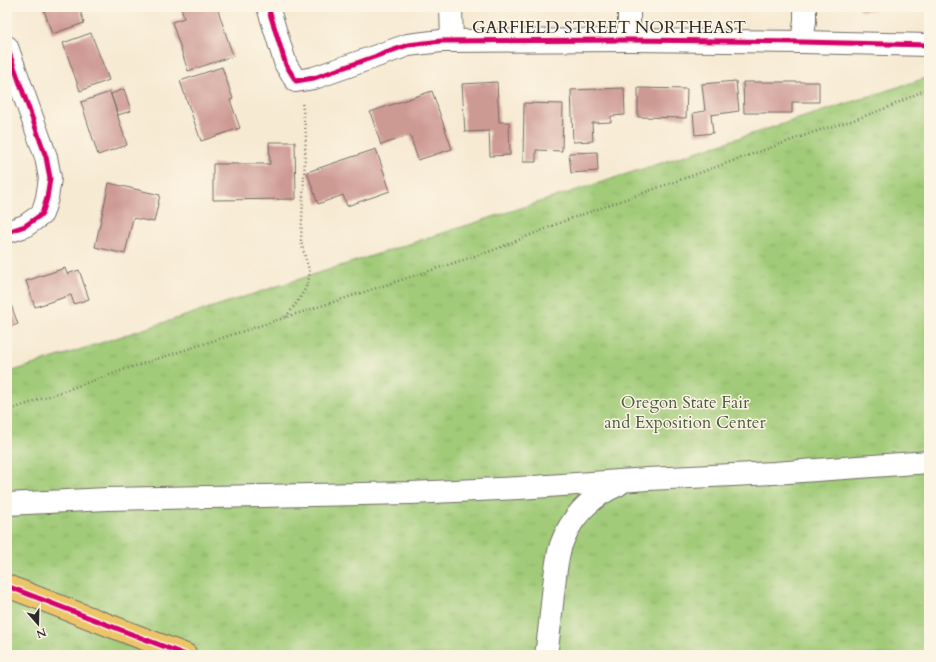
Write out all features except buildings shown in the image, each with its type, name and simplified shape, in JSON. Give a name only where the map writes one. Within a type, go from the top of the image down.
[{"type":"main road","points":[[7,586],[186,655]]},
{"type":"street","points":[[268,7],[286,65],[296,81]]},
{"type":"street","points":[[451,7],[452,41]]},
{"type":"street","points":[[629,7],[629,40]]},
{"type":"street","points":[[802,42],[805,7]]},
{"type":"street","name":"GARFIELD STREET NORTHEAST","points":[[296,81],[314,78],[408,45],[428,42],[629,40],[929,45]]},
{"type":"street","points":[[7,47],[46,157],[50,178],[47,198],[42,214],[25,226],[7,232]]},
{"type":"street","points":[[7,504],[107,500],[411,493],[774,473],[929,462]]},
{"type":"street","points":[[546,655],[556,570],[561,546],[574,519],[589,501],[606,490],[626,481]]},
{"type":"path","points":[[286,317],[306,286],[310,272],[303,253],[301,240],[306,134],[305,116],[296,81]]},
{"type":"path","points":[[7,411],[126,369],[494,250],[574,217],[812,132],[851,121],[889,107],[929,88]]},
{"type":"green space","name":"Oregon State Fair and Exposition Center","points":[[929,77],[929,655],[7,655],[7,373]]},
{"type":"cycle path","points":[[268,7],[286,65],[296,81],[314,78],[408,45],[441,41],[629,40],[929,45]]},
{"type":"cycle path","points":[[7,47],[46,157],[50,178],[47,198],[42,214],[25,226],[7,232]]},
{"type":"cycle path","points":[[7,586],[186,655]]}]
